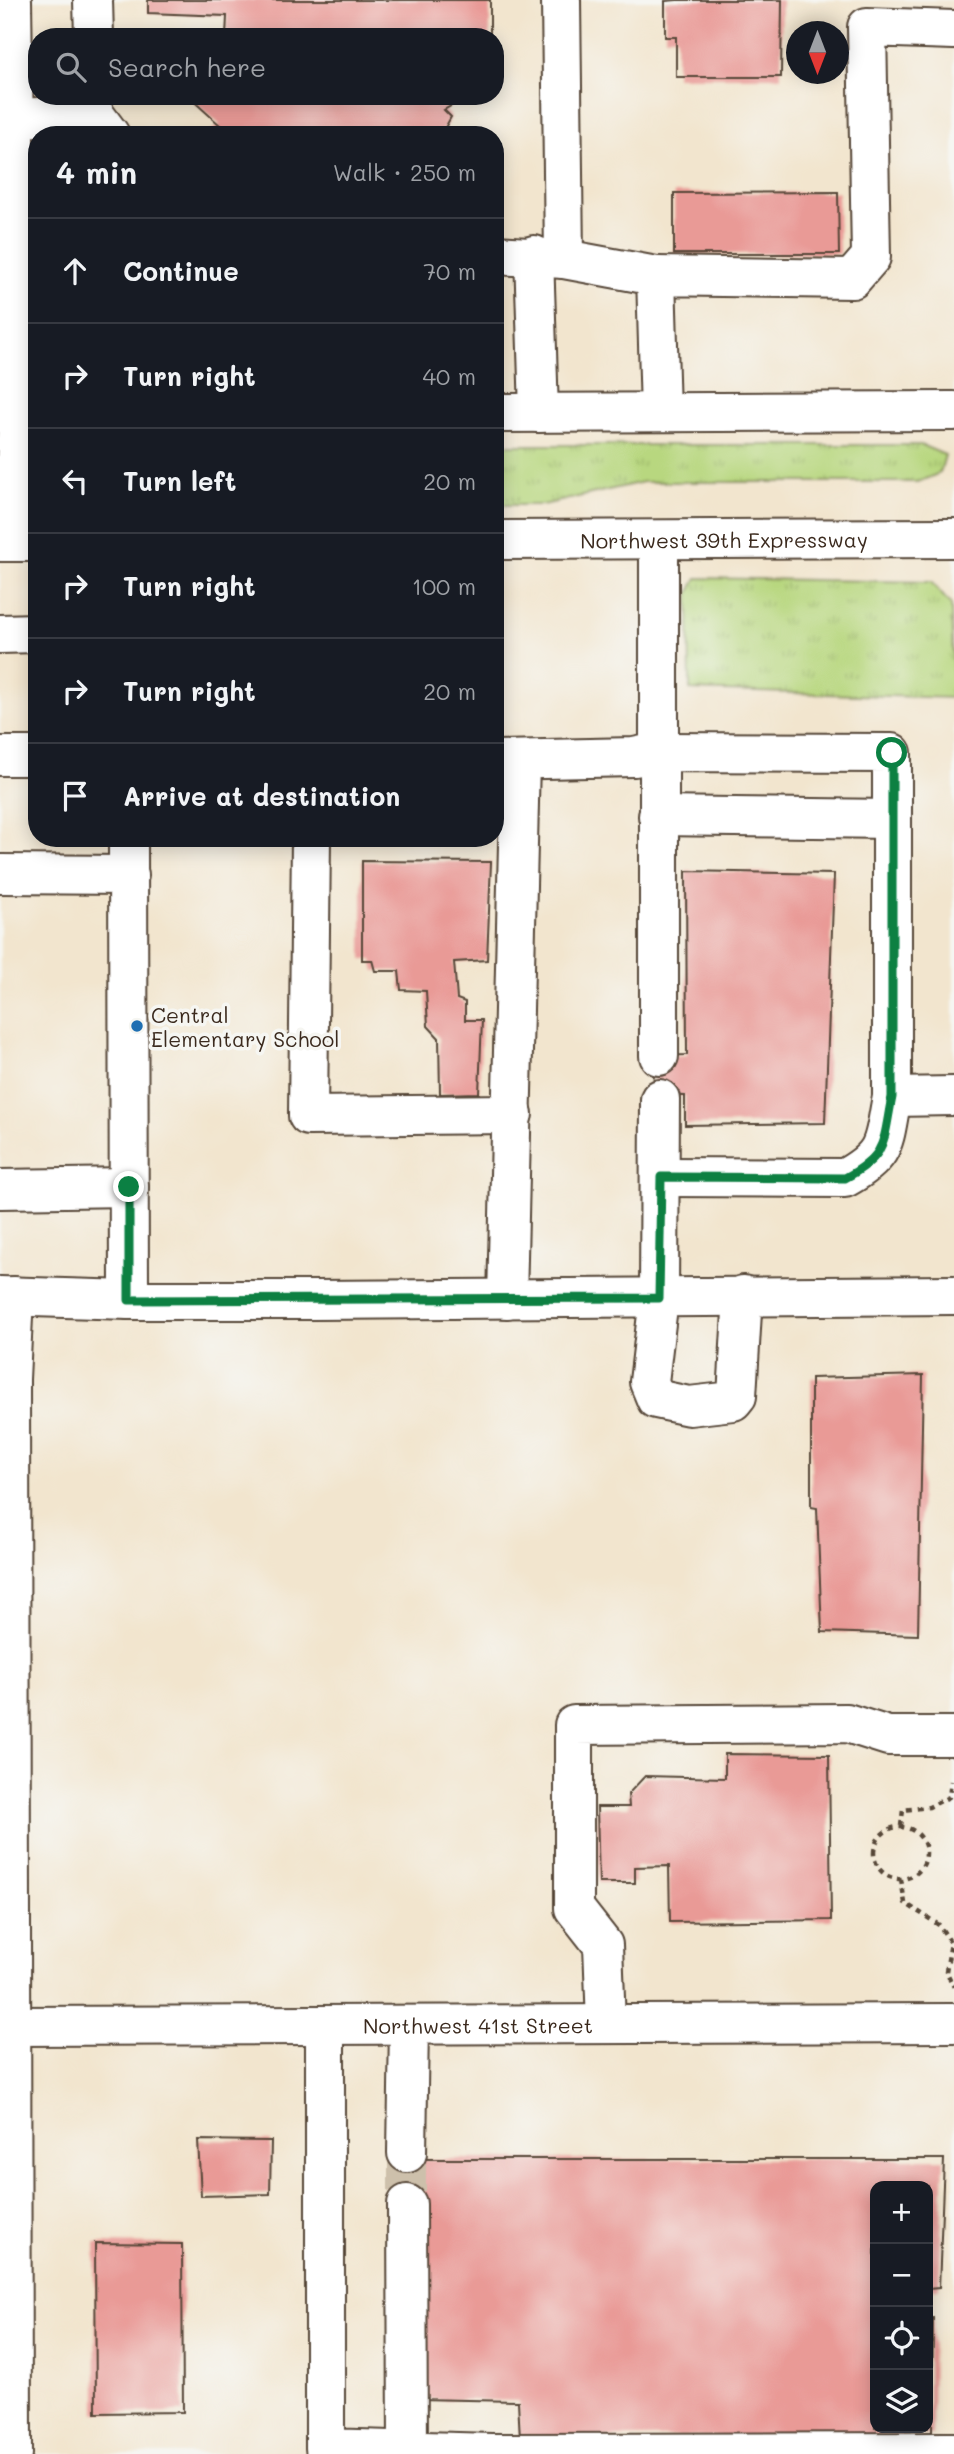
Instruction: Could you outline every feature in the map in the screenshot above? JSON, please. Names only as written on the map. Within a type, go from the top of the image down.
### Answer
[{"type":"main road","points":[[12,0],[18,412],[17,542]]},
{"type":"main road","points":[[93,0],[94,28]]},
{"type":"main road","points":[[539,412],[561,0]]},
{"type":"main road","points":[[504,255],[549,257],[656,276],[852,279],[871,257],[867,13],[954,30]]},
{"type":"main road","points":[[13,118],[100,115]]},
{"type":"main road","points":[[656,276],[660,412]]},
{"type":"main road","points":[[504,412],[954,411]]},
{"type":"main road","name":"Northwest 39th Expressway","points":[[504,540],[954,538]]},
{"type":"main road","points":[[659,540],[659,1056]]},
{"type":"main road","points":[[0,634],[28,633]]},
{"type":"main road","points":[[507,1298],[513,1114],[508,760],[634,757],[659,752],[892,753],[892,1097],[882,1145],[871,1164],[845,1178],[661,1177]]},
{"type":"main road","points":[[0,756],[28,756]]},
{"type":"main road","points":[[658,816],[892,819]]},
{"type":"main road","points":[[311,847],[308,1116],[513,1114]]},
{"type":"main road","points":[[0,874],[129,857],[129,1300]]},
{"type":"main road","points":[[892,1097],[954,1096]]},
{"type":"main road","points":[[660,1099],[659,1298],[650,1356],[652,1393],[668,1404],[690,1406],[733,1401],[737,1396],[743,1295]]},
{"type":"main road","points":[[0,1189],[129,1187]]},
{"type":"main road","points":[[12,2454],[6,2026],[9,1379],[7,1296],[129,1300],[954,1295]]},
{"type":"main road","points":[[606,2024],[603,1945],[574,1908],[574,1725],[847,1723],[888,1736],[954,1736]]},
{"type":"main road","name":"Northwest 41st Street","points":[[6,2026],[954,2024]]},
{"type":"main road","points":[[325,2025],[326,2448],[491,2454],[954,2452]]},
{"type":"main road","points":[[407,2153],[409,2025]]},
{"type":"main road","points":[[407,2204],[408,2451]]},
{"type":"path","points":[[901,1826],[903,1810],[929,1807],[949,1797],[951,1781]]},
{"type":"path","points":[[901,1826],[910,1828],[923,1839],[926,1857],[917,1873],[901,1879],[878,1869],[873,1853],[874,1844],[885,1831],[901,1826]]},
{"type":"path","points":[[901,1879],[905,1903],[939,1925],[951,1943],[946,1970],[954,1987]]},
{"type":"green space","points":[[504,445],[921,445],[945,455],[940,473],[918,482],[643,482],[543,505],[504,505]]},
{"type":"green space","points":[[697,578],[931,582],[951,605],[954,698],[690,690],[689,594]]},
{"type":"building","points":[[148,0],[490,0],[490,28],[226,28],[227,16],[148,13]]},
{"type":"building","points":[[782,0],[781,77],[676,77],[676,37],[665,37],[665,1]]},
{"type":"building","points":[[198,105],[453,105],[444,110],[451,117],[446,126],[220,125]]},
{"type":"building","points":[[838,192],[839,254],[674,254],[674,193]]},
{"type":"building","points":[[362,861],[491,862],[487,960],[454,962],[457,999],[465,1002],[465,1020],[482,1020],[479,1093],[440,1094],[439,1038],[428,1026],[426,991],[401,990],[399,971],[375,971],[372,960],[362,960]]},
{"type":"building","points":[[686,871],[834,874],[825,1123],[685,1125],[685,1096],[654,1095],[653,1056],[687,1055]]},
{"type":"building","points":[[923,1375],[918,1635],[822,1632],[817,1508],[811,1507],[811,1378]]},
{"type":"building","points":[[725,1754],[829,1755],[831,1920],[670,1922],[669,1866],[635,1867],[635,1883],[599,1883],[597,1807],[629,1807],[628,1794],[645,1776],[725,1778]]},
{"type":"building","points":[[198,2140],[271,2141],[270,2194],[201,2196]]},
{"type":"building","points":[[394,2159],[944,2159],[939,2288],[933,2289],[933,2181],[870,2181],[870,2433],[932,2435],[520,2438],[518,2401],[418,2399],[394,2197]]},
{"type":"building","points":[[95,2243],[182,2244],[183,2412],[96,2413]]},
{"type":"tunnel","points":[[407,2153],[407,2204]]},
{"type":"place","name":"Central Elementary School","points":[[137,1026]]},
{"type":"route","points":[[129,1187],[129,1300],[659,1298],[661,1177],[845,1178],[871,1164],[882,1145],[892,1097],[892,753]]}]
